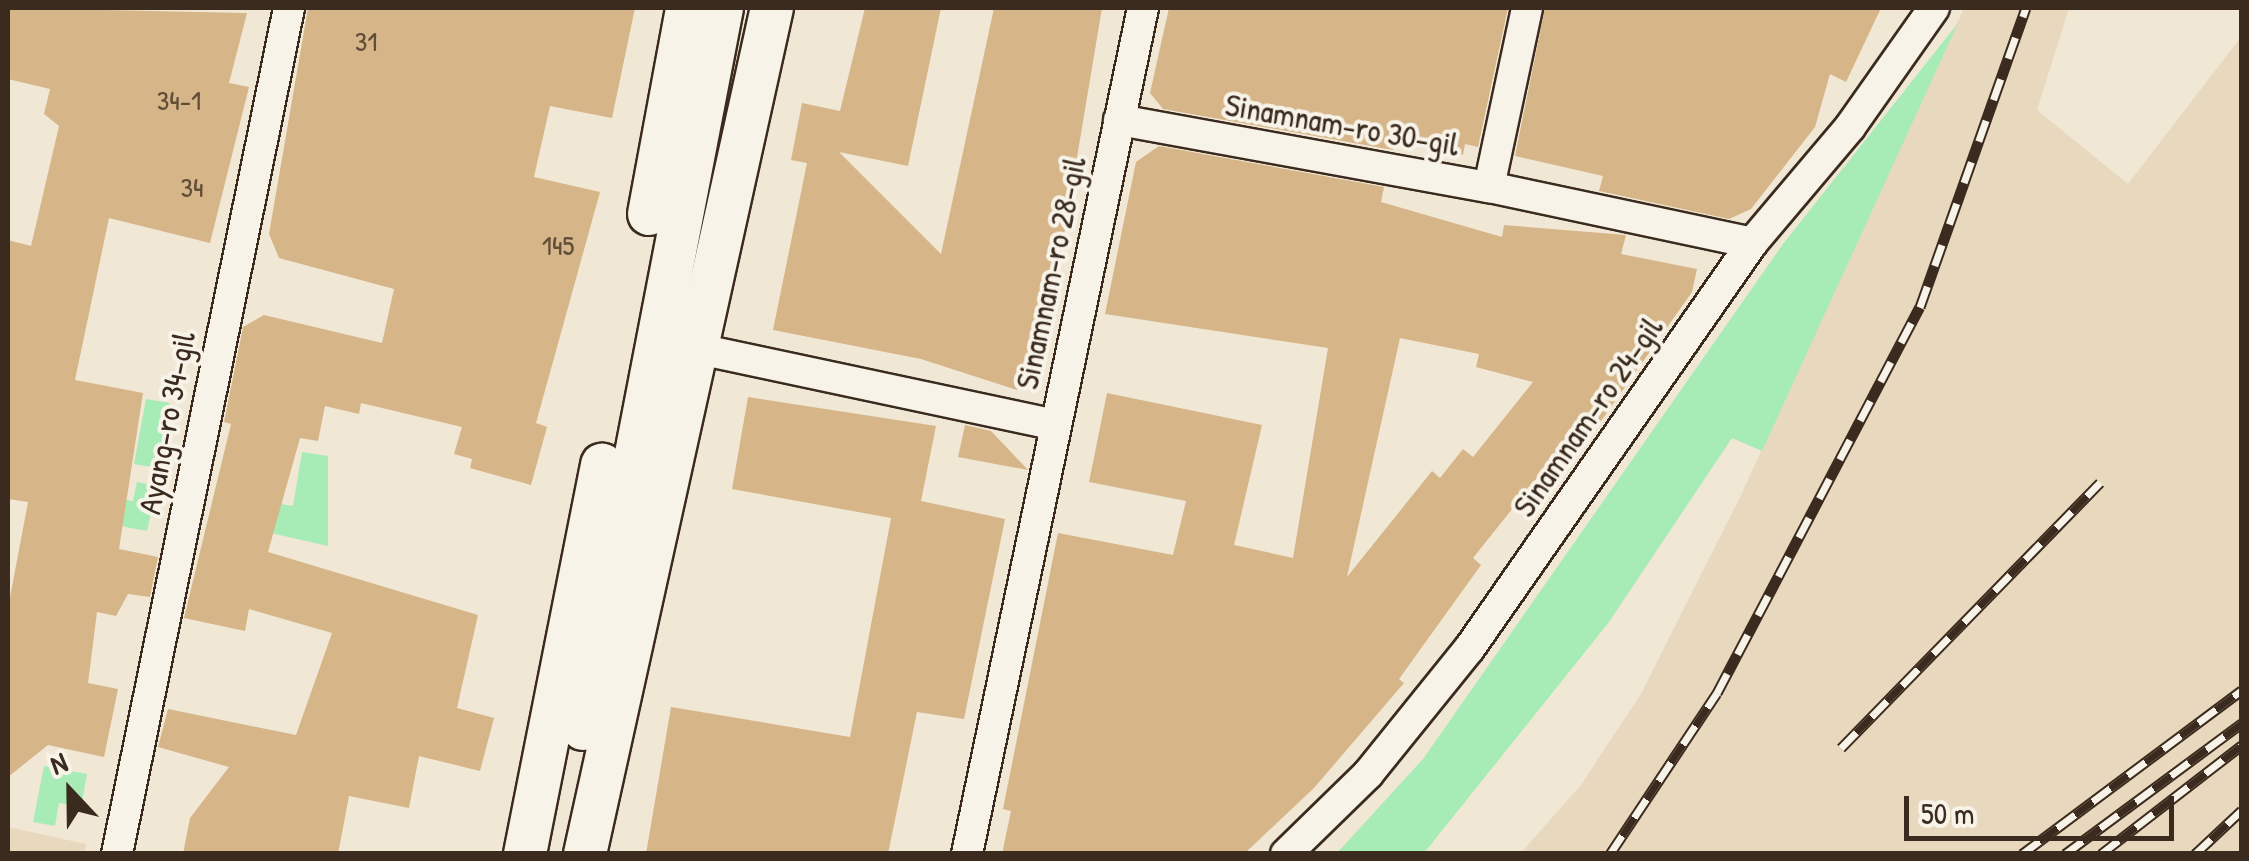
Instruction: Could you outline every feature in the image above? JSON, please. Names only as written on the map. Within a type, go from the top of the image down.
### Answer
[{"type":"main road","points":[[525,854],[687,8]]},
{"type":"main road","points":[[558,854],[722,8]]},
{"type":"main road","points":[[586,854],[694,348],[772,8]]},
{"type":"street","name":"Ayang-ro 34-gil","points":[[117,854],[289,8]]},
{"type":"street","name":"Sinamnam-ro 28-gil","points":[[694,348],[1056,426],[1143,8]]},
{"type":"street","name":"Sinamnam-ro 30-gil","points":[[1119,120],[1490,187],[1527,8]]},
{"type":"street","name":"Sinamnam-ro 24-gil","points":[[1286,854],[1368,774],[1469,649],[1752,243],[1850,127],[1934,8]]},
{"type":"street","points":[[1490,187],[1752,243]]},
{"type":"street","points":[[968,854],[1056,426]]},
{"type":"shaded area","points":[[1964,8],[2069,8],[2037,110],[2128,184],[2241,37],[2241,853],[1520,854],[1580,786],[1640,696],[1741,495]]},
{"type":"shaded area","points":[[8,827],[86,844],[84,853],[8,853]]},
{"type":"green space","points":[[1958,23],[1762,451],[1732,438],[1609,622],[1424,853],[1337,853],[1423,759],[1783,244]]},
{"type":"green space","points":[[146,399],[170,403],[158,468],[134,464]]},
{"type":"green space","points":[[302,452],[328,456],[328,546],[218,521],[224,495],[293,506]]},
{"type":"green space","points":[[137,482],[157,486],[147,531],[110,524],[115,498],[133,501]]},
{"type":"green space","points":[[44,766],[87,774],[81,807],[59,803],[55,826],[33,822]]},
{"type":"building","points":[[8,8],[247,13],[229,83],[249,87],[210,243],[109,218],[75,380],[143,393],[119,549],[158,557],[150,597],[128,594],[116,616],[97,612],[88,683],[118,689],[104,757],[48,745],[8,777],[8,608],[28,502],[8,499],[8,240],[31,246],[59,126],[44,114],[50,89],[8,79]]},
{"type":"building","points":[[308,8],[635,8],[612,118],[550,106],[534,177],[600,192],[536,423],[547,427],[531,485],[470,468],[472,459],[454,454],[462,427],[361,403],[359,414],[325,406],[318,441],[300,438],[268,552],[478,615],[457,708],[494,718],[480,771],[419,756],[409,808],[349,796],[338,854],[183,854],[190,818],[229,767],[158,747],[168,709],[296,735],[332,633],[249,609],[245,631],[184,618],[231,424],[224,422],[243,327],[264,315],[382,343],[394,289],[279,258],[269,234]]},
{"type":"building","points":[[865,8],[941,8],[908,166],[839,152],[941,254],[994,8],[1102,8],[1054,295],[1036,374],[1017,390],[921,359],[773,330],[807,163],[791,160],[802,103],[840,111]]},
{"type":"building","points":[[1169,8],[1508,8],[1478,147],[1465,144],[1463,155],[1395,139],[1393,150],[1163,109],[1150,93]]},
{"type":"building","points":[[1545,8],[1881,8],[1846,82],[1830,74],[1815,127],[1751,209],[1729,219],[1599,191],[1603,176],[1515,156]]},
{"type":"building","points":[[1159,146],[1384,187],[1381,202],[1502,237],[1504,225],[1626,235],[1621,254],[1697,269],[1692,292],[1601,421],[1588,414],[1473,558],[1481,565],[1399,679],[1404,683],[1314,788],[1244,854],[1002,854],[1011,811],[1003,809],[1058,533],[1173,555],[1186,501],[1089,482],[1107,393],[1262,425],[1234,545],[1293,558],[1328,348],[1105,314],[1136,162]],"holes":[[[1400,338],[1479,354],[1476,367],[1533,382],[1473,457],[1463,449],[1440,478],[1432,471],[1347,577]]]},
{"type":"building","points":[[748,397],[936,426],[921,501],[1005,519],[964,719],[917,712],[888,854],[646,854],[671,707],[850,737],[891,518],[732,489]]},
{"type":"building","points":[[965,425],[991,431],[1028,470],[958,457]]},
{"type":"railway","points":[[1610,854],[1717,693],[1920,307],[2026,8]]},
{"type":"railway","points":[[1841,748],[2100,483]]},
{"type":"railway","points":[[2022,854],[2242,690]]},
{"type":"railway","points":[[2065,854],[2242,723]]},
{"type":"railway","points":[[2101,854],[2242,745]]},
{"type":"railway","points":[[2195,854],[2242,810]]}]
